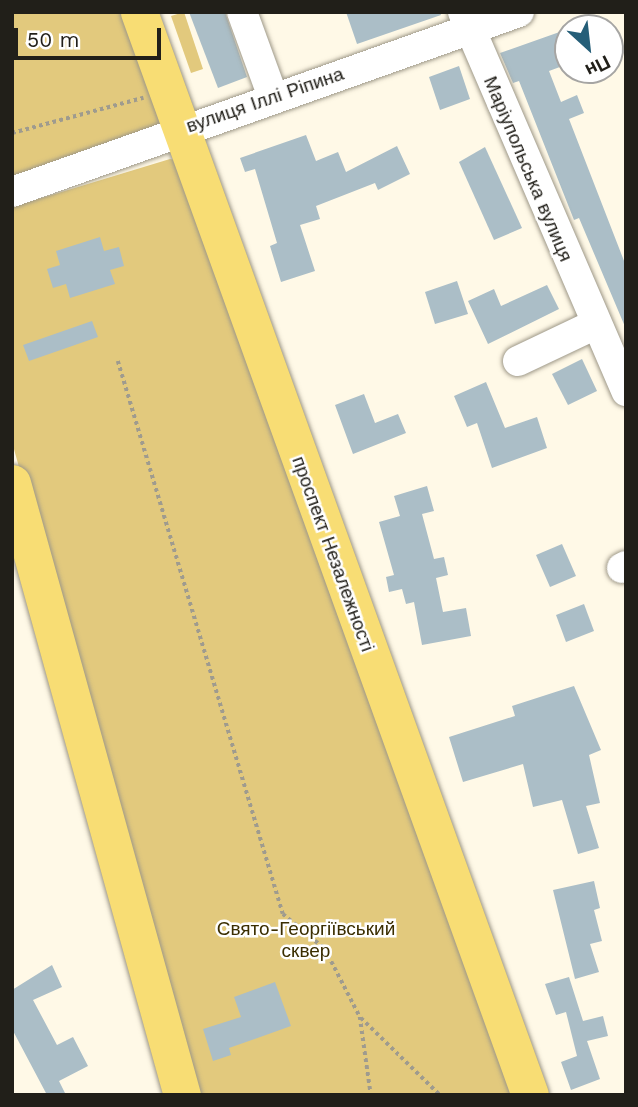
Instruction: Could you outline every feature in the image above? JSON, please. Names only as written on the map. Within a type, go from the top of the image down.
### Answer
[{"type":"main road","name":"проспект Незалежності","points":[[139,12],[530,1095]]},
{"type":"main road","points":[[12,483],[182,1095]]},
{"type":"street","points":[[242,12],[273,97]]},
{"type":"street","name":"вулиця Іллі Ріпина","points":[[12,192],[273,97],[466,21],[519,12]]},
{"type":"street","name":"Маріупольська вулиця","points":[[466,21],[626,391]]},
{"type":"street","points":[[518,361],[596,324]]},
{"type":"path","points":[[12,133],[152,96]]},
{"type":"path","points":[[118,361],[284,914],[325,949],[360,1017],[440,1095]]},
{"type":"path","points":[[360,1017],[371,1095]]},
{"type":"green space","points":[[12,12],[122,12],[161,125],[12,181]]},
{"type":"green space","points":[[184,12],[203,69],[191,73],[171,16]]},
{"type":"green space","name":"Свято-Георгіївський сквер","points":[[170,159],[176,160],[521,1095],[194,1095],[12,442],[12,207]]},
{"type":"building","points":[[189,12],[225,12],[247,77],[218,88]]},
{"type":"building","points":[[346,12],[440,12],[441,15],[357,44]]},
{"type":"building","points":[[554,34],[554,69],[549,71],[561,102],[577,95],[584,113],[569,119],[626,266],[626,329],[579,218],[574,220],[519,81],[513,83],[500,53]]},
{"type":"building","points":[[459,66],[470,99],[440,110],[429,77]]},
{"type":"building","points":[[306,135],[316,161],[338,152],[346,172],[397,146],[410,174],[378,190],[375,183],[316,206],[320,219],[300,225],[315,271],[281,282],[270,246],[277,243],[255,169],[245,172],[240,158]]},
{"type":"building","points":[[485,147],[522,228],[494,240],[459,162]]},
{"type":"building","points":[[100,237],[104,251],[119,247],[124,266],[110,270],[115,284],[70,298],[66,284],[53,288],[47,269],[60,265],[56,251]]},
{"type":"building","points":[[457,281],[468,314],[435,324],[425,292]]},
{"type":"building","points":[[547,285],[559,309],[488,344],[468,301],[494,289],[501,306]]},
{"type":"building","points":[[92,321],[98,337],[29,361],[23,345]]},
{"type":"building","points":[[582,359],[597,391],[568,405],[552,374]]},
{"type":"building","points":[[486,382],[505,428],[537,417],[547,448],[492,468],[477,423],[467,427],[454,396]]},
{"type":"building","points":[[364,394],[375,423],[398,414],[406,433],[353,454],[335,405]]},
{"type":"building","points":[[427,486],[434,511],[422,514],[434,559],[444,557],[448,575],[436,578],[443,612],[466,608],[471,636],[422,645],[414,602],[406,604],[402,589],[389,592],[386,577],[394,575],[379,522],[400,516],[394,496]]},
{"type":"building","points":[[562,544],[576,576],[550,587],[536,555]]},
{"type":"building","points":[[584,604],[594,631],[566,642],[556,615]]},
{"type":"building","points":[[574,686],[601,750],[589,755],[600,803],[586,806],[599,848],[578,854],[562,800],[533,807],[523,764],[463,782],[449,737],[515,716],[512,706]]},
{"type":"building","points":[[594,881],[600,908],[594,910],[602,941],[590,944],[599,972],[575,979],[553,890]]},
{"type":"building","points":[[52,965],[62,987],[33,1000],[57,1045],[73,1037],[88,1066],[59,1081],[66,1095],[47,1095],[12,1029],[12,990]]},
{"type":"building","points":[[569,977],[583,1021],[603,1016],[608,1036],[587,1041],[600,1079],[571,1090],[561,1062],[577,1056],[566,1012],[556,1015],[545,984]]},
{"type":"building","points":[[275,982],[291,1026],[229,1048],[231,1055],[213,1061],[203,1029],[241,1017],[234,997]]}]
